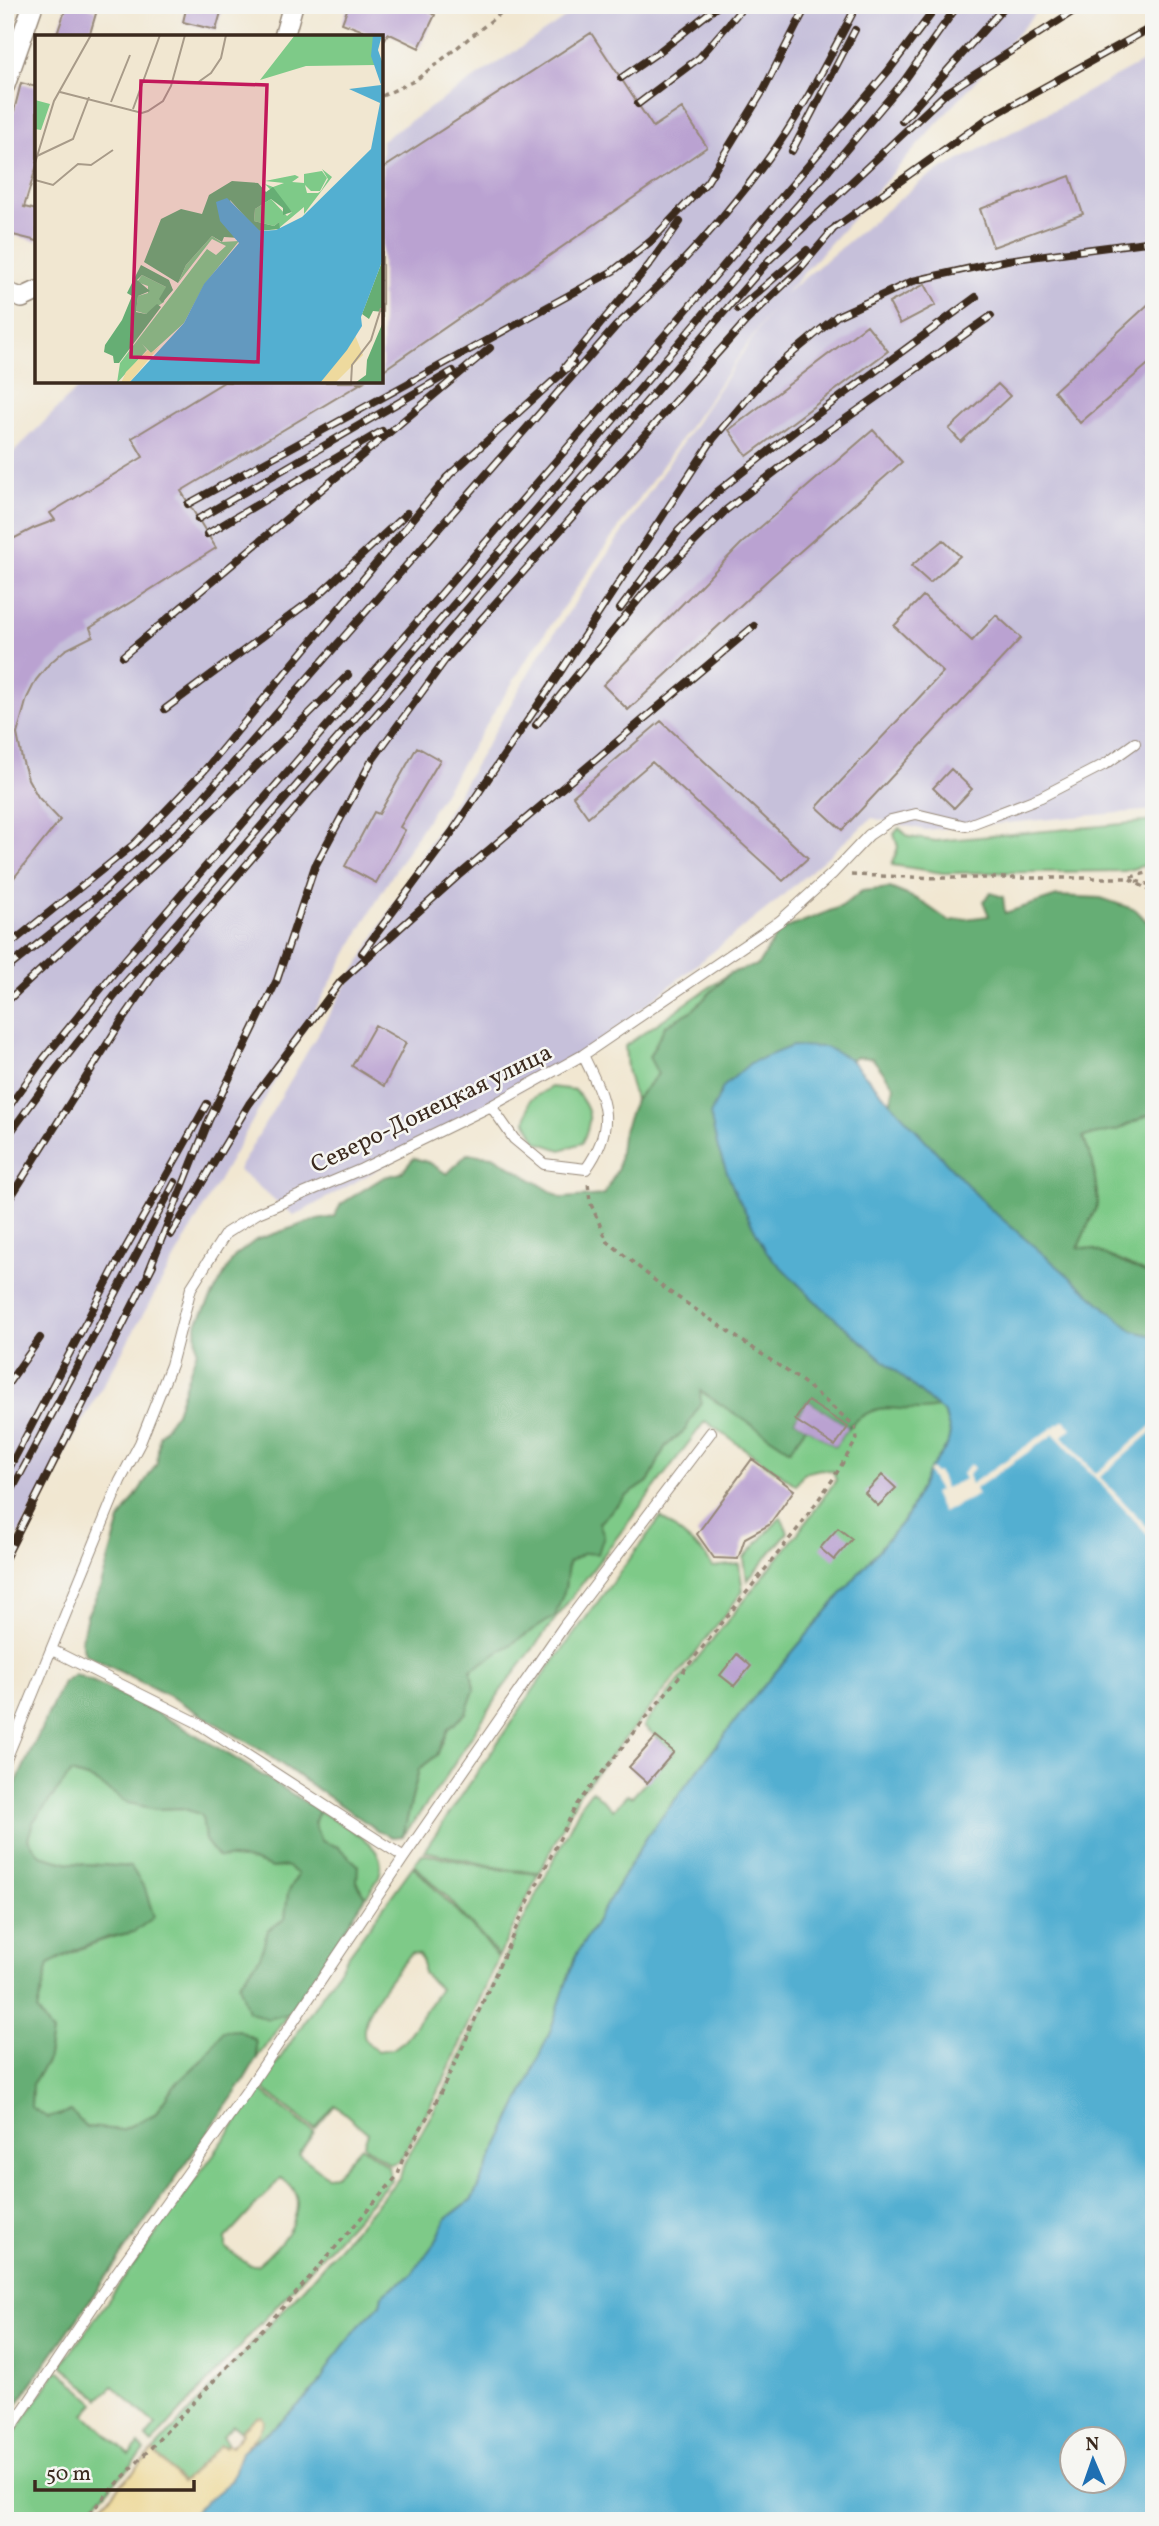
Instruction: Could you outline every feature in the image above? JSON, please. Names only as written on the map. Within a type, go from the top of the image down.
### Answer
[{"type":"street","points":[[5,85],[33,5]]},
{"type":"street","points":[[285,35],[293,5]]},
{"type":"street","points":[[5,292],[22,298],[35,293]]},
{"type":"lane","name":"Северо-Донецкая улица","points":[[5,1762],[171,1365],[191,1288],[226,1233],[258,1213],[362,1169],[491,1106],[583,1055],[780,921],[832,874],[869,835],[891,820],[916,814],[966,825],[1041,797],[1107,763],[1135,743]]},
{"type":"lane","points":[[491,1106],[514,1139],[544,1164],[586,1169],[599,1151],[606,1123],[602,1092],[583,1055]]},
{"type":"lane","points":[[5,2437],[105,2289],[246,2092],[564,1626],[711,1432]]},
{"type":"lane","points":[[52,1650],[196,1722],[404,1857]]},
{"type":"path","points":[[383,96],[416,80],[511,5]]},
{"type":"path","points":[[832,874],[940,878],[1128,878],[1154,871]]},
{"type":"path","points":[[1128,878],[1154,886]]},
{"type":"path","points":[[1128,878],[1154,893]]},
{"type":"path","points":[[82,2521],[290,2300],[398,2175],[402,2161],[438,2098],[525,1908],[577,1804],[799,1527],[857,1439],[855,1426],[803,1382],[664,1288],[607,1241],[590,1202],[586,1169]]},
{"type":"shaded area","points":[[584,5],[1043,5],[785,294],[924,179],[1154,56],[1154,810],[925,830],[872,818],[774,903],[583,1055],[294,1216],[238,1170],[537,659],[779,299],[529,656],[380,895],[5,1559],[5,461],[83,383],[383,383],[383,139]]},
{"type":"green space","points":[[1154,821],[1154,863],[1124,871],[943,873],[892,865],[898,847],[894,834],[899,828],[909,837],[936,841]]},
{"type":"green space","points":[[890,888],[919,900],[949,921],[989,916],[983,901],[991,893],[1003,897],[1005,913],[1057,896],[1101,898],[1136,910],[1154,929],[1154,1112],[1117,1130],[1083,1137],[1093,1163],[1098,1203],[1078,1247],[1095,1250],[1145,1273],[1154,1274],[1154,1342],[1117,1331],[1044,1267],[890,1106],[894,1086],[872,1058],[857,1057],[839,1065],[945,1407],[925,1410],[883,1408],[868,1413],[848,1427],[808,1401],[795,1420],[806,1427],[790,1450],[700,1391],[701,1402],[685,1430],[665,1447],[649,1481],[625,1497],[599,1523],[604,1535],[598,1554],[584,1553],[568,1563],[565,1589],[555,1616],[471,1670],[474,1690],[466,1713],[448,1729],[437,1755],[419,1769],[403,1836],[392,1837],[377,1830],[259,1749],[171,1697],[85,1654],[81,1641],[87,1615],[100,1589],[120,1520],[157,1463],[159,1436],[176,1412],[197,1350],[196,1325],[234,1257],[256,1240],[312,1221],[334,1217],[341,1204],[384,1177],[401,1173],[414,1158],[430,1163],[447,1174],[467,1154],[493,1156],[562,1198],[604,1195],[618,1168],[622,1136],[635,1100],[658,1074],[649,1057],[665,1026],[693,1010],[730,973],[758,965],[779,931],[842,906],[862,891]]},
{"type":"green space","points":[[730,973],[693,1010],[665,1026],[658,1074],[635,1100],[627,1069],[625,1046]]},
{"type":"green space","points":[[551,1087],[575,1090],[585,1104],[589,1121],[582,1143],[561,1150],[537,1142],[526,1121],[530,1100]]},
{"type":"green space","points":[[1154,1112],[1154,1274],[1078,1247],[1098,1203],[1093,1163],[1083,1137],[1117,1130]]},
{"type":"green space","points":[[700,1390],[790,1450],[806,1427],[835,1446],[860,1417],[883,1408],[945,1407],[950,1433],[947,1446],[928,1472],[908,1515],[747,1706],[648,1835],[575,1957],[551,2029],[472,2199],[446,2219],[436,2241],[411,2275],[382,2295],[380,2305],[334,2358],[318,2386],[283,2420],[252,2443],[264,2421],[256,2417],[240,2431],[233,2425],[222,2437],[228,2444],[226,2447],[220,2445],[182,2482],[153,2451],[305,2286],[400,2177],[404,2164],[445,2090],[511,1945],[582,1803],[592,1790],[613,1810],[627,1795],[632,1797],[674,1752],[644,1726],[646,1722],[798,1533],[836,1480],[833,1471],[821,1469],[804,1473],[796,1485],[705,1421],[500,1692],[442,1783],[403,1836],[419,1769],[437,1755],[448,1729],[466,1713],[474,1690],[471,1670],[536,1628],[565,1589],[568,1563],[584,1553],[599,1523],[625,1497],[649,1481],[665,1447],[685,1430]]},
{"type":"green space","points":[[661,1517],[705,1554],[712,1567],[739,1564],[743,1591],[579,1794],[540,1872],[511,1870],[424,1851],[542,1677]]},
{"type":"green space","points":[[781,1517],[788,1532],[747,1581],[744,1558]]},
{"type":"green space","points":[[75,1674],[170,1720],[319,1811],[314,1823],[321,1841],[338,1847],[358,1865],[357,1882],[366,1897],[288,2014],[267,2019],[248,2011],[239,1984],[260,1957],[268,1930],[285,1919],[288,1893],[298,1874],[286,1866],[273,1868],[246,1859],[218,1857],[205,1840],[202,1815],[182,1808],[156,1809],[128,1803],[93,1780],[71,1773],[33,1822],[28,1839],[40,1855],[70,1863],[131,1867],[145,1889],[154,1917],[134,1932],[109,1937],[49,1964],[37,2010],[52,2033],[47,2062],[32,2084],[31,2107],[48,2118],[71,2111],[86,2127],[122,2130],[155,2114],[172,2088],[203,2059],[223,2031],[238,2030],[255,2039],[257,2058],[241,2085],[5,2421],[5,1807],[63,1682]]},
{"type":"green space","points":[[71,1773],[93,1780],[156,1809],[182,1808],[202,1815],[205,1840],[218,1857],[246,1859],[273,1868],[286,1866],[299,1874],[288,1893],[285,1919],[268,1931],[260,1957],[239,1984],[267,2019],[288,2014],[257,2058],[255,2039],[223,2031],[203,2059],[172,2088],[155,2114],[122,2130],[86,2127],[48,2118],[31,2107],[32,2084],[47,2062],[52,2033],[37,2010],[49,1964],[90,1945],[134,1932],[131,1867],[70,1863],[40,1855],[28,1839],[33,1822]]},
{"type":"green space","points":[[319,1811],[358,1834],[375,1850],[380,1859],[379,1876],[366,1897],[338,1847],[321,1841],[314,1823]]},
{"type":"green space","points":[[422,1854],[539,1874],[499,1956],[448,1898],[414,1865]]},
{"type":"green space","points":[[413,1866],[481,1936],[498,1958],[444,2080],[400,2161],[390,2164],[366,2147],[364,2144],[368,2133],[335,2105],[315,2129],[261,2087],[348,1956]],"holes":[[[412,1953],[419,1954],[423,1962],[423,1973],[440,1989],[405,2040],[393,2049],[377,2051],[369,2044],[364,2034],[368,2013],[397,1969]]]},
{"type":"green space","points":[[260,2090],[314,2132],[299,2154],[327,2176],[335,2175],[361,2146],[388,2166],[391,2180],[152,2443],[146,2437],[156,2425],[113,2386],[99,2399],[63,2366]],"holes":[[[281,2178],[292,2188],[296,2199],[292,2223],[267,2257],[257,2265],[249,2265],[226,2248],[226,2238]]]},
{"type":"green space","points":[[60,2371],[95,2403],[85,2414],[129,2455],[139,2444],[145,2451],[78,2521],[5,2521],[5,2448],[56,2372]]},
{"type":"sand","points":[[262,2416],[262,2427],[240,2455],[232,2479],[187,2521],[87,2521],[153,2451],[182,2482],[220,2445],[231,2446],[242,2433],[240,2431],[256,2417]]},
{"type":"water","points":[[792,1046],[825,1047],[849,1058],[987,1206],[1133,1331],[1154,1336],[1154,2521],[187,2521],[198,2508],[232,2480],[241,2452],[283,2420],[318,2386],[334,2358],[380,2305],[382,2295],[411,2275],[436,2241],[446,2219],[472,2199],[551,2029],[575,1957],[648,1835],[747,1706],[908,1515],[928,1472],[947,1446],[950,1433],[945,1414],[813,1299],[767,1253],[734,1190],[718,1149],[710,1115],[723,1087],[750,1063]]},
{"type":"pier","points":[[1064,1420],[1072,1428],[1063,1436],[1096,1474],[1154,1424],[1154,1430],[1100,1477],[1154,1534],[1154,1541],[1054,1434],[975,1489],[978,1495],[942,1513],[933,1493],[939,1491],[928,1472],[931,1469],[935,1473],[938,1472],[945,1488],[965,1479],[962,1474],[970,1464],[974,1468],[968,1475],[971,1484]]},
{"type":"building","points":[[67,5],[83,5],[97,10],[90,35],[57,35]]},
{"type":"building","points":[[187,5],[223,5],[216,30],[183,22]]},
{"type":"building","points":[[349,5],[416,5],[435,15],[419,48],[388,33],[385,39],[383,35],[374,35],[342,23]]},
{"type":"building","points":[[591,33],[653,127],[682,108],[707,147],[383,370],[383,168]]},
{"type":"building","points":[[21,83],[35,86],[35,171],[24,207],[35,210],[35,240],[5,233],[5,130],[11,110],[14,111]]},
{"type":"building","points":[[1070,176],[1083,214],[993,247],[980,209]]},
{"type":"building","points":[[925,284],[936,305],[900,324],[889,303]]},
{"type":"building","points":[[1154,299],[1154,359],[1080,423],[1054,391]]},
{"type":"building","points":[[867,325],[888,351],[747,456],[729,430]]},
{"type":"building","points":[[222,383],[361,383],[181,491],[216,548],[90,628],[93,636],[65,650],[36,680],[27,698],[17,734],[28,779],[38,797],[60,820],[5,889],[5,543],[55,520],[50,513],[143,457],[132,438]]},
{"type":"building","points":[[998,384],[1010,396],[961,442],[949,429]]},
{"type":"building","points":[[873,430],[902,462],[771,577],[628,710],[603,685],[741,544]]},
{"type":"building","points":[[943,540],[960,556],[930,583],[911,566]]},
{"type":"building","points":[[923,596],[972,641],[996,615],[1021,638],[842,830],[817,807],[943,672],[894,626]]},
{"type":"building","points":[[661,721],[808,858],[783,881],[652,762],[588,817],[573,796]]},
{"type":"building","points":[[417,747],[440,760],[400,827],[405,830],[376,883],[345,866],[374,812],[379,814]]},
{"type":"building","points":[[951,769],[972,789],[954,808],[933,788]]},
{"type":"building","points":[[375,1025],[406,1043],[384,1086],[352,1066]]},
{"type":"building","points":[[808,1401],[848,1427],[835,1446],[795,1420]]},
{"type":"building","points":[[752,1459],[794,1490],[769,1525],[745,1538],[738,1559],[714,1558],[697,1534]]},
{"type":"building","points":[[882,1475],[896,1488],[878,1506],[865,1493]]},
{"type":"building","points":[[838,1528],[852,1539],[834,1560],[820,1548]]},
{"type":"building","points":[[737,1654],[751,1666],[734,1686],[720,1675]]},
{"type":"building","points":[[656,1737],[674,1752],[647,1783],[629,1767]]},
{"type":"railway","points":[[621,78],[719,5]]},
{"type":"railway","points":[[638,104],[699,58],[745,5]]},
{"type":"railway","points":[[188,504],[613,271],[651,241],[707,182],[763,91],[807,5]]},
{"type":"railway","points":[[100,894],[194,808],[616,326],[713,228],[791,126],[857,5]]},
{"type":"railway","points":[[5,1112],[44,1058],[117,969],[682,315],[889,70],[938,5]]},
{"type":"railway","points":[[5,1140],[124,984],[829,170],[904,81],[958,5]]},
{"type":"railway","points":[[902,121],[1006,5]]},
{"type":"railway","points":[[5,1206],[123,1019],[164,960],[769,260],[946,93],[1083,5]]},
{"type":"railway","points":[[829,232],[987,119],[1154,26]]},
{"type":"railway","points":[[792,151],[855,30]]},
{"type":"railway","points":[[564,368],[649,265],[680,222]]},
{"type":"railway","points":[[148,1273],[209,1120],[277,980],[315,866],[371,762],[446,659],[746,321],[799,270],[836,226]]},
{"type":"railway","points":[[454,829],[713,439],[770,372],[837,316],[913,281],[1007,260],[1154,241]]},
{"type":"railway","points":[[738,309],[807,250]]},
{"type":"railway","points":[[620,609],[679,530],[717,492],[801,426],[976,297]]},
{"type":"railway","points":[[536,725],[644,593],[726,510],[813,442],[991,316]]},
{"type":"railway","points":[[123,656],[490,348]]},
{"type":"railway","points":[[446,478],[573,363]]},
{"type":"railway","points":[[198,519],[453,371]]},
{"type":"railway","points":[[207,534],[382,431]]},
{"type":"railway","points":[[5,948],[134,844],[204,771],[452,472]]},
{"type":"railway","points":[[165,709],[321,593],[407,513]]},
{"type":"railway","points":[[171,1235],[249,1104],[341,981],[458,876],[754,626]]},
{"type":"railway","points":[[5,1003],[197,825],[348,675]]},
{"type":"railway","points":[[362,953],[458,824]]},
{"type":"railway","points":[[5,970],[107,889]]},
{"type":"railway","points":[[5,1476],[116,1265],[207,1104]]},
{"type":"railway","points":[[5,1503],[175,1182]]},
{"type":"railway","points":[[5,1559],[153,1265]]},
{"type":"railway","points":[[5,1388],[40,1338]]}]
